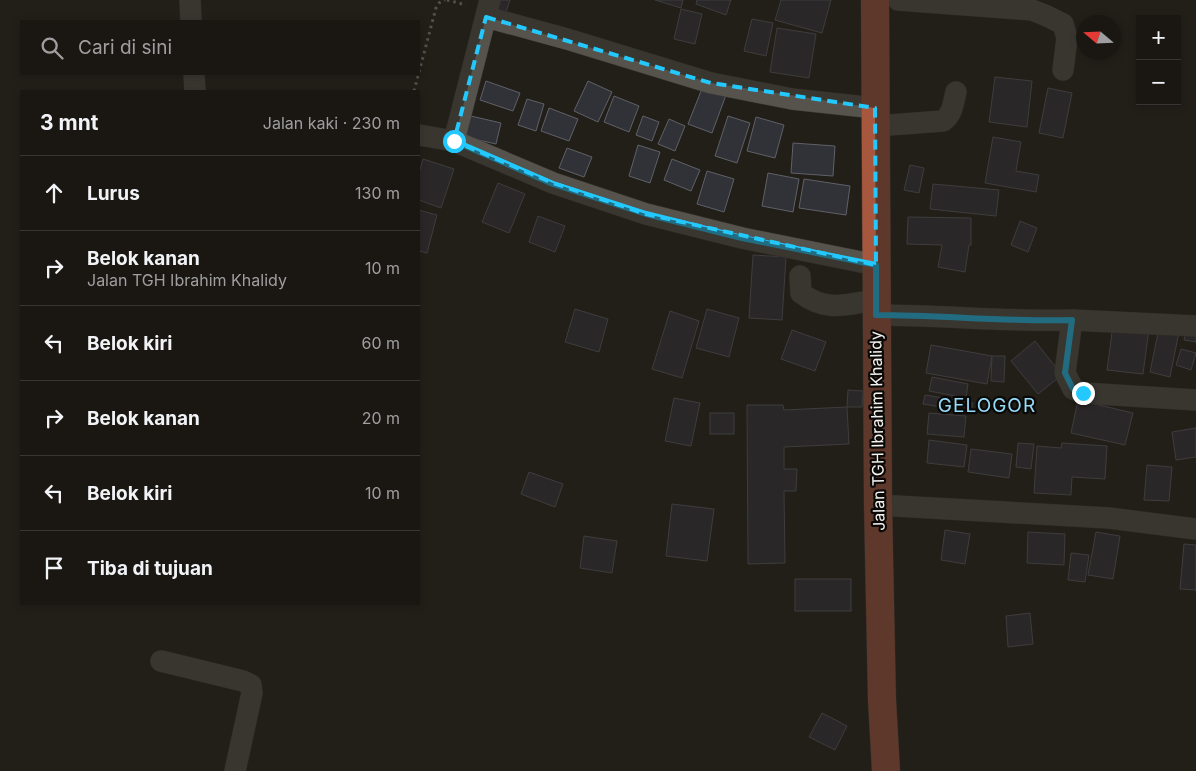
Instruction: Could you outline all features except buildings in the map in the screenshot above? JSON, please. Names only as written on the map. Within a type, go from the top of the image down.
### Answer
[{"type":"main road","name":"Jalan TGH Ibrahim Khalidy","points":[[875,0],[878,505],[882,700],[886,771]]},
{"type":"street","points":[[190,0],[191,20]]},
{"type":"street","points":[[898,0],[1032,10],[1047,16],[1063,24],[1067,38],[1064,70]]},
{"type":"street","points":[[454,141],[488,9],[567,39],[711,83],[792,98],[876,117],[943,120],[948,117],[951,111],[956,92]]},
{"type":"street","points":[[194,75],[195,90]]},
{"type":"street","points":[[420,135],[454,141],[553,184],[646,214],[742,238],[876,265]]},
{"type":"street","points":[[800,276],[801,293],[827,306],[876,308],[921,315],[1033,321],[1072,320],[1196,326]]},
{"type":"street","points":[[1072,320],[1065,373],[1073,389],[1083,393],[1196,400]]},
{"type":"street","points":[[878,505],[1109,518],[1196,529]]},
{"type":"street","points":[[161,661],[243,681],[251,685],[252,693],[235,771]]},
{"type":"path","points":[[420,68],[436,8],[445,0]]},
{"type":"path","points":[[414,90],[418,75]]},
{"type":"highlighted area","points":[[486,17],[711,83],[875,108],[876,265],[646,214],[553,183],[454,141]]},
{"type":"district","name":"GELOGOR","points":[[987,405]]},
{"type":"route","points":[[454,141],[553,184],[646,214],[742,238],[876,265],[876,315],[921,315],[1033,321],[1072,320],[1065,373],[1073,389],[1083,393]]}]
